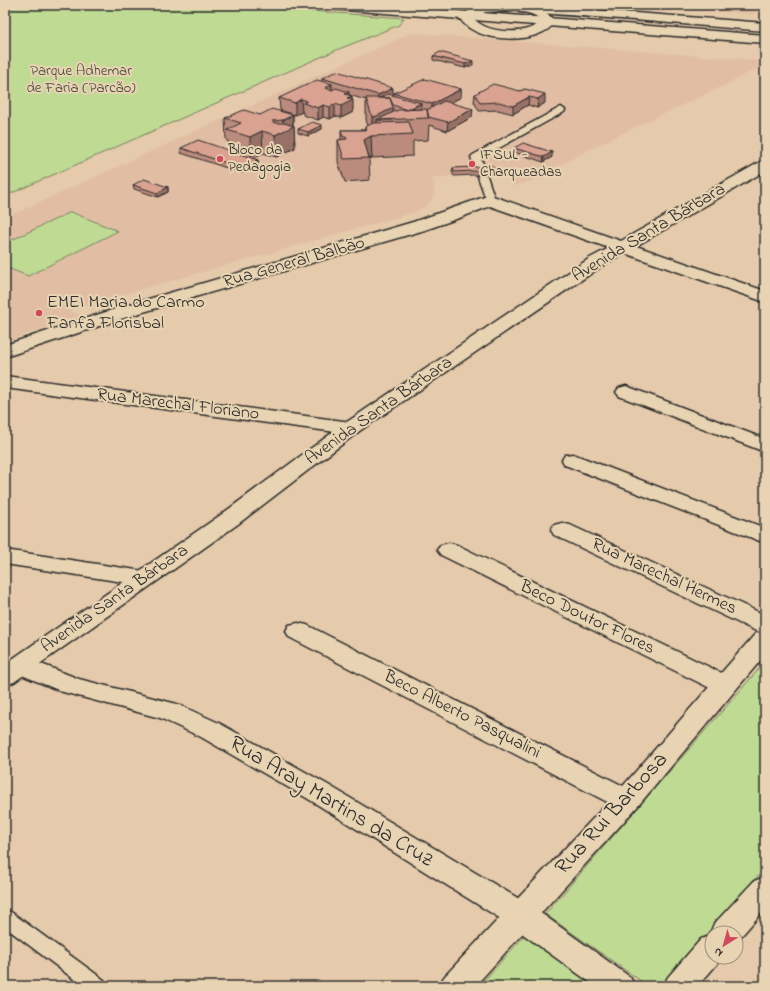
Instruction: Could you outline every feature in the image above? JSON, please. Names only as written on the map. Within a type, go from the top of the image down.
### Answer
[{"type":"street","points":[[333,5],[470,11],[512,7],[535,11],[546,16],[549,22]]},
{"type":"street","points":[[549,22],[544,28],[536,31],[499,34],[476,29],[467,20],[470,11],[484,5],[551,9],[583,13],[765,27]]},
{"type":"street","points":[[549,22],[765,39]]},
{"type":"street","name":"Avenida Santa Bárbara","points":[[13,670],[143,578],[230,519],[351,428],[596,262],[765,165]]},
{"type":"street","points":[[490,200],[765,297]]},
{"type":"street","name":"Rua General Balbão","points":[[5,351],[127,311],[419,226],[456,214],[490,200]]},
{"type":"street","name":"Rua Marechal Floriano","points":[[5,382],[351,428]]},
{"type":"street","points":[[626,392],[765,446]]},
{"type":"street","points":[[573,460],[765,536]]},
{"type":"street","name":"Rua Marechal Hermes","points":[[562,530],[765,625]]},
{"type":"street","name":"Beco Doutor Flores","points":[[450,550],[725,685]]},
{"type":"street","points":[[5,557],[143,578]]},
{"type":"street","name":"Beco Alberto Pasqualini","points":[[298,631],[627,800]]},
{"type":"street","name":"Rua Rui Barbosa","points":[[455,986],[627,800],[765,639]]},
{"type":"street","name":"Rua Aray Martins da Cruz","points":[[13,670],[168,710],[210,730],[320,793],[520,915],[619,986]]},
{"type":"street","points":[[732,925],[765,889]]},
{"type":"street","points":[[679,986],[704,957]]},
{"type":"lane","points":[[490,200],[476,157],[561,110]]},
{"type":"lane","points":[[5,917],[97,986]]},
{"type":"shaded area","points":[[613,5],[765,5],[765,7],[752,14]]},
{"type":"shaded area","points":[[411,33],[765,61],[765,64],[725,85],[602,143],[524,184],[515,186],[507,170],[453,172],[454,176],[432,178],[435,187],[433,197],[427,205],[416,212],[67,310],[81,315],[5,342],[5,218]]},
{"type":"green space","name":"Parque Adhemar de Faria (Parcão)","points":[[230,5],[404,18],[399,25],[339,49],[5,196],[5,6]]},
{"type":"green space","points":[[71,212],[118,231],[28,276],[5,267],[5,243]]},
{"type":"green space","points":[[765,662],[765,868],[715,925],[704,925],[704,938],[662,986],[648,986],[545,914]]},
{"type":"green space","points":[[525,935],[596,986],[479,986]]},
{"type":"building","points":[[440,52],[473,61],[465,64],[433,56]]},
{"type":"building","points":[[337,71],[393,88],[378,95],[322,78]]},
{"type":"building","points":[[425,79],[461,89],[432,104],[394,93]]},
{"type":"building","points":[[317,80],[332,84],[325,88],[332,90],[336,88],[349,92],[345,94],[352,96],[347,98],[353,100],[341,106],[335,104],[330,107],[323,105],[318,108],[303,103],[307,101],[301,99],[295,103],[279,98]]},
{"type":"building","points":[[493,84],[520,91],[525,89],[545,94],[538,99],[529,97],[513,106],[499,102],[480,103],[475,94]]},
{"type":"building","points":[[388,94],[421,103],[407,110],[393,105],[390,98],[380,98]]},
{"type":"building","points":[[366,98],[390,98],[393,108],[372,117]]},
{"type":"building","points":[[444,101],[473,109],[448,122],[428,117],[427,110]]},
{"type":"building","points":[[272,109],[293,115],[283,120],[272,121],[274,123],[284,123],[294,126],[275,135],[262,131],[250,137],[227,130],[241,123],[225,118],[244,110],[260,115]]},
{"type":"building","points":[[427,109],[429,118],[377,120],[398,110]]},
{"type":"building","points":[[312,122],[322,125],[308,132],[298,129]]},
{"type":"building","points":[[409,122],[413,134],[371,136],[364,140],[369,158],[344,159],[338,140],[347,139],[346,137],[343,137],[341,130],[366,130],[365,127],[373,123]]},
{"type":"building","points":[[198,140],[258,160],[241,168],[181,148]]},
{"type":"building","points":[[523,143],[552,152],[544,157],[514,148]]},
{"type":"building","points":[[493,166],[495,170],[454,172],[453,168]]},
{"type":"building","points":[[144,179],[168,187],[157,193],[133,185]]},
{"type":"place","name":"Bloco da Pedagogia","points":[[220,159]]},
{"type":"place","name":"IFSUL - Charqueadas","points":[[472,164]]},
{"type":"place","name":"EMEI Maria do Carmo Fanfa Florisbal","points":[[39,313]]}]
